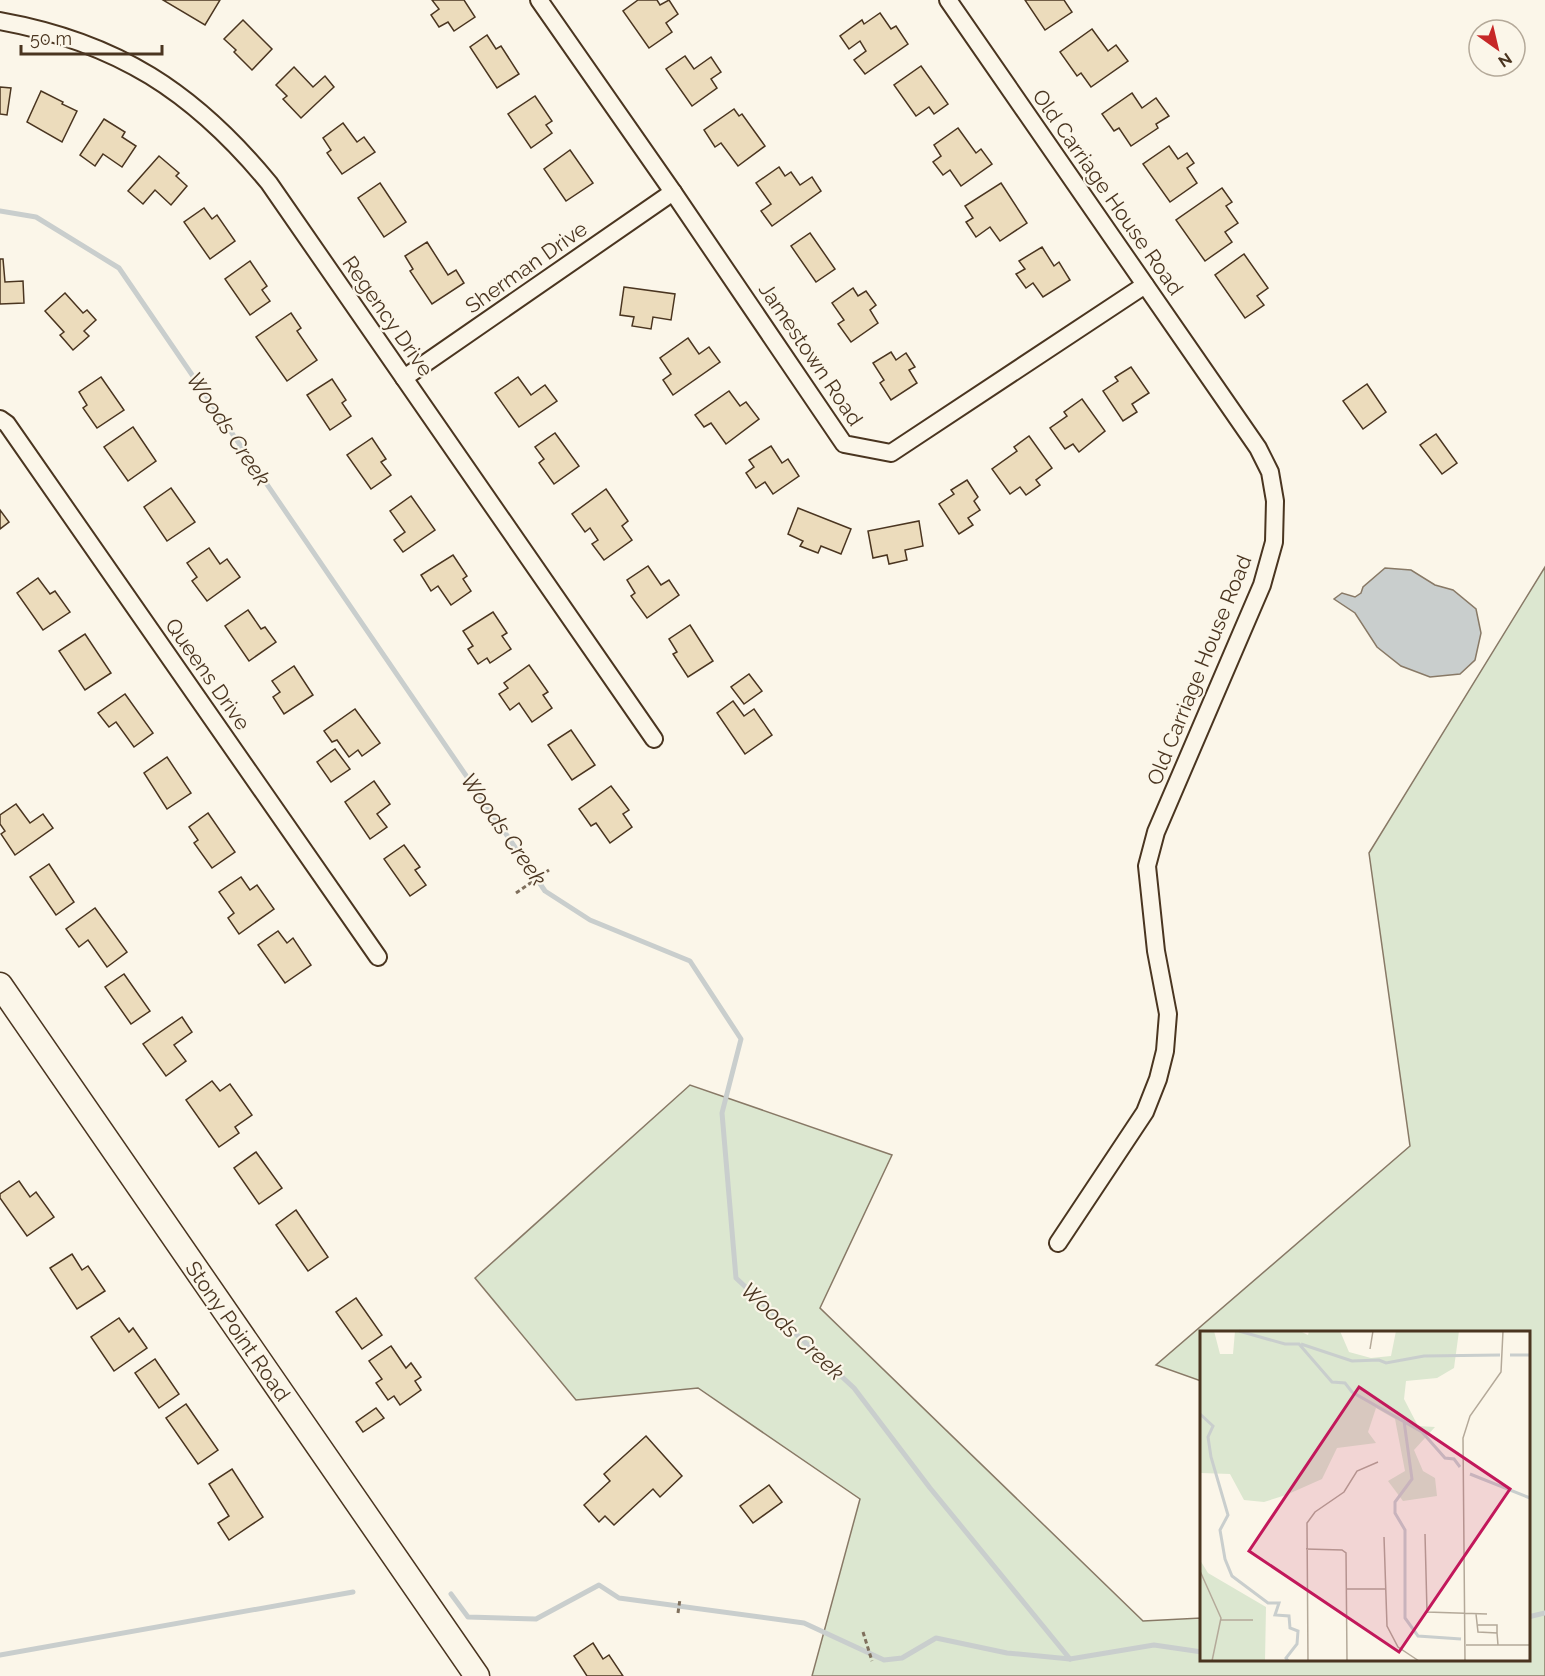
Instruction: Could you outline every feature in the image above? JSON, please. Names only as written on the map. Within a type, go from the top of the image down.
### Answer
[{"type":"street","name":"Jamestown Road","points":[[539,0],[844,444],[891,453],[1145,285]]},
{"type":"street","name":"Old Carriage House Road","points":[[948,0],[1258,448],[1270,472],[1275,501],[1274,542],[1262,585],[1156,832],[1147,866],[1156,951],[1168,1014],[1165,1051],[1158,1079],[1145,1112],[1058,1243]]},
{"type":"street","name":"Regency Drive","points":[[0,21],[63,35],[111,54],[148,73],[182,96],[243,151],[269,183],[654,739]]},
{"type":"street","name":"Sherman Drive","points":[[404,378],[673,192]]},
{"type":"street","name":"Queens Drive","points":[[0,419],[7,424],[378,957]]},
{"type":"street","name":"Stony Point Road","points":[[0,985],[477,1676]]},
{"type":"path","points":[[516,893],[549,870]]},
{"type":"path","points":[[678,1613],[680,1599]]},
{"type":"path","points":[[863,1632],[872,1661]]},
{"type":"green space","points":[[1545,567],[1545,1676],[812,1676],[860,1499],[698,1388],[576,1400],[475,1278],[690,1085],[892,1155],[820,1308],[1143,1621],[1200,1618],[1200,1661],[1530,1661],[1530,1331],[1200,1331],[1200,1381],[1156,1365],[1410,1146],[1369,853]]},
{"type":"shaded area","points":[[1385,568],[1411,570],[1435,585],[1453,590],[1476,609],[1481,633],[1475,660],[1460,674],[1430,677],[1401,666],[1377,647],[1355,613],[1334,599],[1342,593],[1355,597]]},
{"type":"building","points":[[163,0],[220,0],[205,25]]},
{"type":"building","points":[[432,0],[464,0],[475,17],[454,31],[448,22],[439,27],[431,15],[439,9]]},
{"type":"building","points":[[638,0],[657,0],[660,5],[669,0],[678,14],[666,23],[672,32],[649,48],[623,11]]},
{"type":"building","points":[[1025,0],[1064,0],[1072,12],[1045,30]]},
{"type":"building","points":[[880,13],[891,29],[896,26],[908,44],[865,74],[854,60],[866,51],[860,41],[849,49],[840,36],[862,20],[864,24]]},
{"type":"building","points":[[243,20],[272,49],[252,70],[224,39]]},
{"type":"building","points":[[1092,29],[1108,51],[1116,45],[1128,61],[1091,87],[1081,73],[1077,76],[1060,52]]},
{"type":"building","points":[[487,35],[496,49],[501,46],[519,74],[497,88],[470,47]]},
{"type":"building","points":[[685,56],[694,69],[711,57],[721,72],[711,79],[717,88],[692,106],[666,69]]},
{"type":"building","points":[[921,66],[948,104],[934,114],[929,107],[916,116],[894,85]]},
{"type":"building","points":[[294,67],[313,87],[325,76],[334,87],[301,118],[283,99],[287,96],[276,85]]},
{"type":"building","points":[[0,87],[11,88],[7,115],[0,114]]},
{"type":"building","points":[[41,91],[77,111],[62,142],[27,122]]},
{"type":"building","points":[[1132,93],[1142,108],[1156,98],[1169,116],[1156,124],[1158,128],[1131,146],[1119,128],[1114,131],[1102,114]]},
{"type":"building","points":[[535,96],[552,121],[546,125],[552,133],[531,148],[508,114]]},
{"type":"building","points":[[734,109],[739,116],[742,114],[765,146],[738,166],[721,143],[715,147],[704,130]]},
{"type":"building","points":[[104,119],[125,132],[122,137],[136,146],[122,167],[103,154],[95,166],[80,155]]},
{"type":"building","points":[[343,123],[357,142],[364,137],[375,152],[342,174],[327,153],[331,150],[323,138]]},
{"type":"building","points":[[958,128],[976,153],[981,149],[992,164],[961,186],[950,170],[943,175],[933,162],[941,156],[934,145]]},
{"type":"building","points":[[1169,146],[1178,159],[1187,153],[1194,163],[1187,168],[1197,183],[1170,202],[1143,164]]},
{"type":"building","points":[[570,150],[593,183],[566,201],[544,169]]},
{"type":"building","points":[[159,156],[179,173],[176,176],[187,186],[171,205],[155,190],[143,204],[128,191]]},
{"type":"building","points":[[779,167],[785,176],[791,172],[800,185],[812,177],[821,191],[772,226],[761,211],[771,204],[756,183]]},
{"type":"building","points":[[380,183],[406,222],[384,237],[358,198]]},
{"type":"building","points":[[1001,183],[1027,223],[1000,241],[990,227],[976,237],[966,222],[973,218],[965,206]]},
{"type":"building","points":[[1222,188],[1232,202],[1226,206],[1238,223],[1225,232],[1232,242],[1205,261],[1176,220]]},
{"type":"building","points":[[204,208],[212,219],[217,215],[235,241],[210,259],[184,222]]},
{"type":"building","points":[[810,233],[835,269],[816,282],[791,246]]},
{"type":"building","points":[[427,242],[448,275],[456,270],[464,283],[432,304],[410,271],[413,269],[405,256]]},
{"type":"building","points":[[1042,247],[1054,266],[1059,262],[1070,280],[1043,297],[1033,283],[1026,288],[1016,274],[1025,269],[1019,261]]},
{"type":"building","points":[[1244,254],[1268,288],[1257,296],[1264,305],[1245,318],[1215,275]]},
{"type":"building","points":[[0,259],[3,259],[5,282],[23,281],[24,303],[0,304]]},
{"type":"building","points":[[250,261],[267,286],[262,290],[270,301],[250,315],[225,279]]},
{"type":"building","points":[[624,287],[675,294],[671,320],[653,317],[651,329],[632,326],[634,317],[620,315]]},
{"type":"building","points":[[853,288],[858,296],[866,291],[876,305],[870,310],[878,323],[851,342],[838,324],[844,320],[832,303]]},
{"type":"building","points":[[65,293],[83,313],[87,310],[96,320],[84,331],[89,336],[73,350],[60,335],[64,332],[45,311]]},
{"type":"building","points":[[291,313],[301,328],[297,331],[317,360],[287,381],[256,337]]},
{"type":"building","points":[[688,338],[699,354],[709,347],[720,362],[673,395],[663,380],[671,374],[660,358]]},
{"type":"building","points":[[891,352],[896,360],[906,353],[915,367],[909,370],[917,383],[891,400],[880,383],[884,380],[873,363]]},
{"type":"building","points":[[1131,367],[1149,393],[1132,404],[1137,412],[1123,421],[1103,391],[1118,381],[1115,377]]},
{"type":"building","points":[[101,377],[124,410],[97,428],[83,408],[87,405],[79,392]]},
{"type":"building","points":[[518,377],[531,395],[545,385],[557,401],[519,427],[495,393]]},
{"type":"building","points":[[332,379],[346,400],[342,403],[351,416],[330,430],[307,395]]},
{"type":"building","points":[[1367,384],[1386,412],[1363,429],[1343,401]]},
{"type":"building","points":[[729,391],[740,406],[746,402],[759,419],[726,444],[711,423],[704,427],[695,415]]},
{"type":"building","points":[[1082,399],[1105,431],[1079,452],[1073,444],[1065,449],[1050,428],[1067,416],[1064,412]]},
{"type":"building","points":[[133,427],[156,461],[128,481],[104,447]]},
{"type":"building","points":[[555,433],[579,466],[554,484],[539,463],[544,459],[535,447]]},
{"type":"building","points":[[1436,434],[1457,463],[1442,474],[1420,445]]},
{"type":"building","points":[[1029,436],[1052,468],[1036,480],[1040,485],[1026,495],[1020,487],[1010,494],[992,469],[1017,451],[1014,447]]},
{"type":"building","points":[[372,438],[386,459],[381,462],[391,475],[371,489],[347,455]]},
{"type":"building","points":[[771,446],[782,463],[788,459],[799,476],[773,494],[765,482],[756,488],[746,473],[754,467],[749,460]]},
{"type":"building","points":[[967,480],[978,497],[974,501],[980,510],[968,518],[973,525],[959,534],[939,504],[954,494],[951,490]]},
{"type":"building","points":[[171,488],[195,522],[167,541],[144,507]]},
{"type":"building","points":[[606,489],[628,521],[622,526],[632,540],[604,560],[592,544],[598,540],[590,528],[585,532],[572,514]]},
{"type":"building","points":[[411,496],[435,530],[403,552],[394,540],[405,532],[390,511]]},
{"type":"building","points":[[798,508],[851,529],[841,554],[821,546],[818,553],[800,546],[803,541],[788,534]]},
{"type":"building","points":[[0,510],[9,522],[0,529]]},
{"type":"building","points":[[919,521],[923,546],[905,550],[907,560],[889,564],[887,555],[873,558],[868,531]]},
{"type":"building","points":[[209,548],[220,564],[227,559],[240,577],[207,601],[192,581],[197,577],[187,563]]},
{"type":"building","points":[[453,555],[467,576],[463,579],[471,591],[451,605],[438,586],[431,591],[421,575]]},
{"type":"building","points":[[648,566],[661,585],[669,580],[679,595],[647,618],[631,596],[635,593],[627,580]]},
{"type":"building","points":[[38,578],[50,594],[55,591],[70,612],[43,630],[17,593]]},
{"type":"building","points":[[248,610],[261,629],[265,627],[276,642],[249,661],[225,626]]},
{"type":"building","points":[[493,612],[507,633],[502,636],[511,649],[490,663],[487,658],[478,664],[468,649],[473,646],[463,631]]},
{"type":"building","points":[[690,625],[713,661],[688,677],[673,654],[677,652],[669,639]]},
{"type":"building","points":[[85,634],[111,673],[85,690],[59,651]]},
{"type":"building","points":[[529,665],[548,692],[543,695],[552,708],[532,722],[519,703],[510,710],[499,694],[508,688],[504,683]]},
{"type":"building","points":[[294,666],[313,695],[284,714],[273,697],[280,692],[272,681]]},
{"type":"building","points":[[749,674],[762,691],[744,704],[731,687]]},
{"type":"building","points":[[125,694],[153,733],[134,747],[116,722],[109,727],[98,713]]},
{"type":"building","points":[[733,701],[744,716],[754,709],[772,735],[745,754],[717,713]]},
{"type":"building","points":[[355,709],[380,743],[362,756],[358,750],[349,757],[337,740],[332,742],[324,731]]},
{"type":"building","points":[[571,730],[595,765],[572,780],[548,745]]},
{"type":"building","points":[[335,749],[350,769],[331,782],[317,762]]},
{"type":"building","points":[[167,757],[191,793],[167,809],[144,773]]},
{"type":"building","points":[[374,781],[390,804],[377,814],[387,827],[370,839],[345,802]]},
{"type":"building","points":[[611,786],[629,810],[623,814],[632,827],[610,843],[596,823],[591,826],[579,809]]},
{"type":"building","points":[[16,804],[30,823],[43,814],[53,828],[15,855],[1,834],[5,831],[0,824],[0,815]]},
{"type":"building","points":[[208,813],[235,852],[212,868],[194,843],[198,840],[189,827]]},
{"type":"building","points":[[404,845],[420,867],[415,870],[426,885],[410,896],[384,859]]},
{"type":"building","points":[[49,864],[74,902],[56,915],[30,877]]},
{"type":"building","points":[[241,877],[250,890],[257,885],[274,909],[239,934],[228,918],[234,913],[219,892]]},
{"type":"building","points":[[95,908],[127,952],[107,967],[88,940],[79,947],[66,929]]},
{"type":"building","points":[[278,931],[287,943],[293,938],[311,965],[285,983],[258,945]]},
{"type":"building","points":[[124,974],[150,1011],[131,1024],[105,987]]},
{"type":"building","points":[[182,1017],[192,1032],[174,1045],[186,1061],[166,1076],[143,1044]]},
{"type":"building","points":[[212,1081],[220,1091],[230,1084],[252,1115],[235,1127],[239,1133],[219,1147],[186,1100]]},
{"type":"building","points":[[256,1152],[282,1188],[259,1204],[234,1168]]},
{"type":"building","points":[[19,1181],[30,1197],[36,1192],[54,1217],[27,1236],[0,1198],[0,1194]]},
{"type":"building","points":[[296,1210],[328,1257],[308,1271],[276,1225]]},
{"type":"building","points":[[72,1254],[82,1270],[88,1266],[105,1291],[77,1309],[50,1268]]},
{"type":"building","points":[[356,1298],[382,1335],[362,1349],[336,1312]]},
{"type":"building","points":[[119,1318],[129,1332],[133,1328],[147,1348],[114,1371],[91,1337]]},
{"type":"building","points":[[391,1346],[406,1368],[411,1363],[421,1377],[415,1381],[421,1390],[400,1405],[394,1396],[388,1400],[376,1383],[382,1379],[369,1361]]},
{"type":"building","points":[[155,1359],[179,1394],[159,1408],[135,1373]]},
{"type":"building","points":[[186,1404],[218,1450],[198,1464],[166,1418]]},
{"type":"building","points":[[376,1408],[384,1418],[363,1432],[356,1422]]},
{"type":"building","points":[[646,1436],[682,1476],[660,1497],[653,1489],[614,1525],[605,1516],[599,1522],[584,1505],[610,1481],[604,1474]]},
{"type":"building","points":[[232,1469],[263,1517],[229,1540],[218,1523],[229,1516],[209,1484]]},
{"type":"building","points":[[769,1485],[782,1502],[753,1523],[740,1506]]},
{"type":"building","points":[[593,1643],[603,1659],[609,1655],[623,1676],[587,1676],[574,1656]]},
{"type":"waterway","name":"Woods Creek","points":[[0,211],[36,217],[119,268],[545,891],[590,920],[690,961],[741,1039],[722,1113],[736,1278],[854,1388],[930,1488],[1070,1659]]},
{"type":"waterway","points":[[451,1594],[468,1617],[536,1619],[599,1585],[619,1598],[804,1623],[884,1660],[902,1658],[936,1638],[1007,1653],[1070,1659],[1154,1645],[1200,1652]]},
{"type":"waterway","points":[[0,1655],[353,1592]]},
{"type":"waterway","name":"Woods Creek","points":[[1530,1617],[1545,1613]]}]
